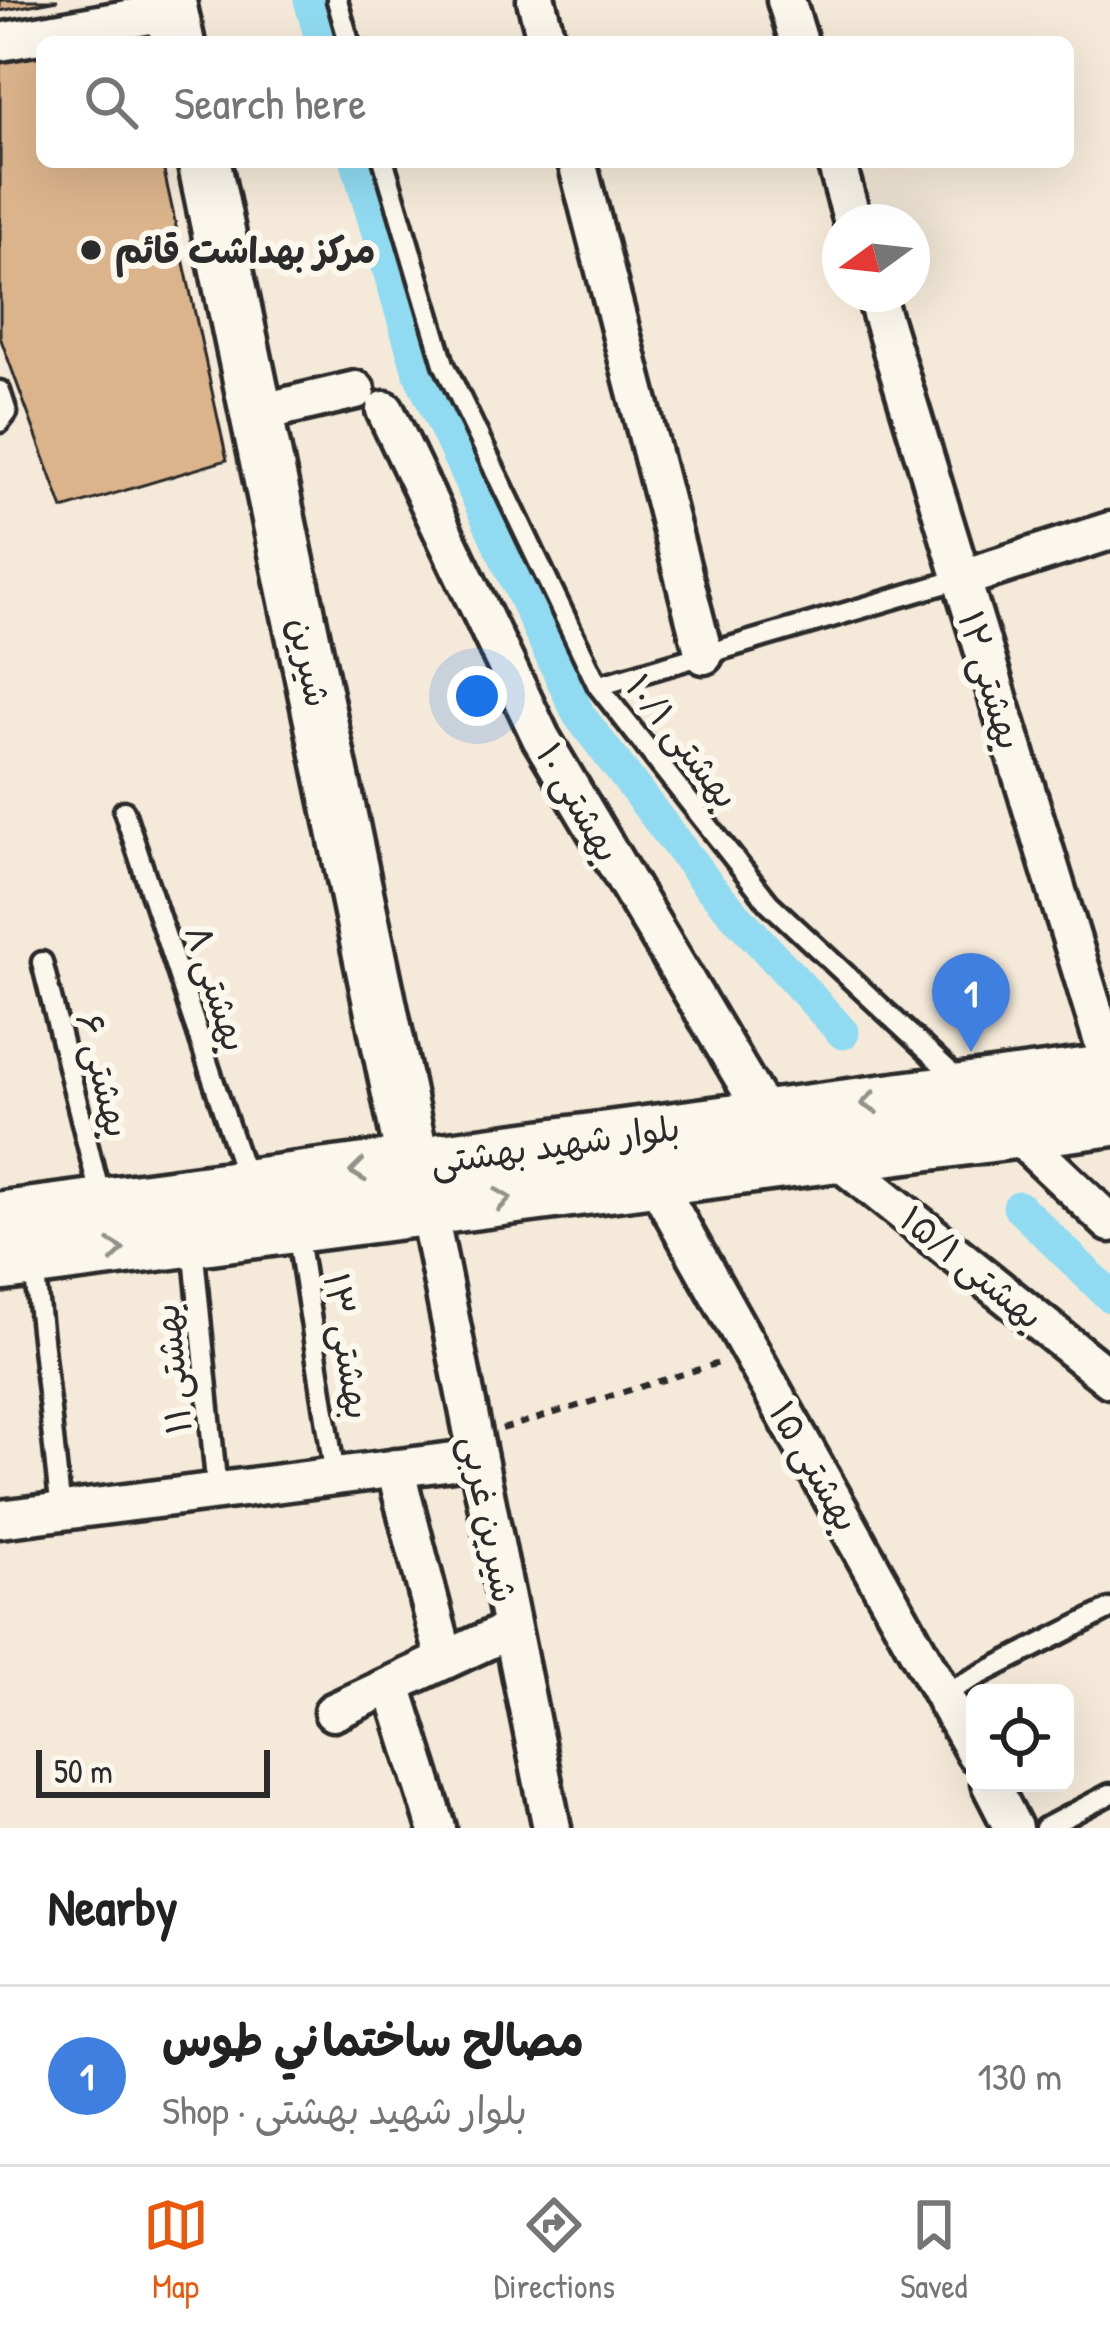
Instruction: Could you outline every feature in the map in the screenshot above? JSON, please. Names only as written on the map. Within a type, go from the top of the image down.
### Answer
[{"type":"main road","name":"شیرین","points":[[205,168],[421,1186]]},
{"type":"main road","name":"بلوار شهید بهشتی","points":[[17,1263],[297,1226],[421,1186],[766,1116],[1110,1068]]},
{"type":"main road","name":"بلوار شهید بهشتی","points":[[0,1218],[248,1185],[654,1179],[1110,1120]]},
{"type":"street","points":[[536,0],[545,36]]},
{"type":"street","points":[[786,0],[797,36]]},
{"type":"street","points":[[43,36],[173,18]]},
{"type":"street","points":[[0,42],[36,37]]},
{"type":"street","points":[[838,168],[849,204]]},
{"type":"street","points":[[580,174],[704,655]]},
{"type":"street","name":"بهشتی ۱۲","points":[[880,312],[1110,1068]]},
{"type":"street","name":"بهشتی ۱۰","points":[[258,413],[371,400],[541,738],[766,1116]]},
{"type":"street","points":[[960,579],[1110,531]]},
{"type":"street","points":[[1014,1132],[1110,1223]]},
{"type":"street","name":"بهشتی ۱۵/۱","points":[[833,1156],[1110,1379]]},
{"type":"street","name":"بهشتی ۱۵","points":[[654,1179],[966,1736]]},
{"type":"street","name":"شیرین غربی","points":[[421,1186],[552,1828]]},
{"type":"street","points":[[0,1519],[395,1468],[476,1448]]},
{"type":"street","points":[[395,1468],[445,1660]]},
{"type":"street","points":[[333,1712],[512,1628]]},
{"type":"street","points":[[392,1684],[437,1828]]},
{"type":"street","points":[[995,1792],[1013,1828]]},
{"type":"lane","points":[[337,0],[347,36]]},
{"type":"lane","name":"بهشتی ۱۰/۱","points":[[386,168],[444,364],[598,686],[769,903],[969,1090]]},
{"type":"lane","points":[[0,391],[8,413],[0,422]]},
{"type":"lane","points":[[598,686],[960,579]]},
{"type":"lane","name":"بهشتی ۸","points":[[124,811],[248,1185]]},
{"type":"lane","name":"بهشتی ۶","points":[[42,962],[102,1204]]},
{"type":"lane","name":"بهشتی ۱۳","points":[[297,1226],[335,1476]]},
{"type":"lane","name":"بهشتی ۱۱","points":[[192,1240],[217,1491]]},
{"type":"lane","points":[[17,1263],[61,1511]]},
{"type":"lane","points":[[944,1693],[1110,1609]]},
{"type":"lane","points":[[1045,1828],[1110,1795]]},
{"type":"path","points":[[476,1448],[752,1353]]},
{"type":"building","points":[[0,0],[58,0],[0,11]]},
{"type":"building","name":"مرکز بهداشت قائم","points":[[36,51],[36,168],[163,168],[227,460],[63,509],[0,337],[0,58]]},
{"type":"waterway","points":[[310,0],[320,36]]},
{"type":"waterway","points":[[359,168],[419,372],[579,715],[709,886],[843,1033]]},
{"type":"waterway","points":[[1019,1207],[1110,1296]]},
{"type":"place","name":"مرکز بهداشت قائم","points":[[91,250]]},
{"type":"place","name":"مصالح ساختماني طوس","points":[[971,1052]]}]
